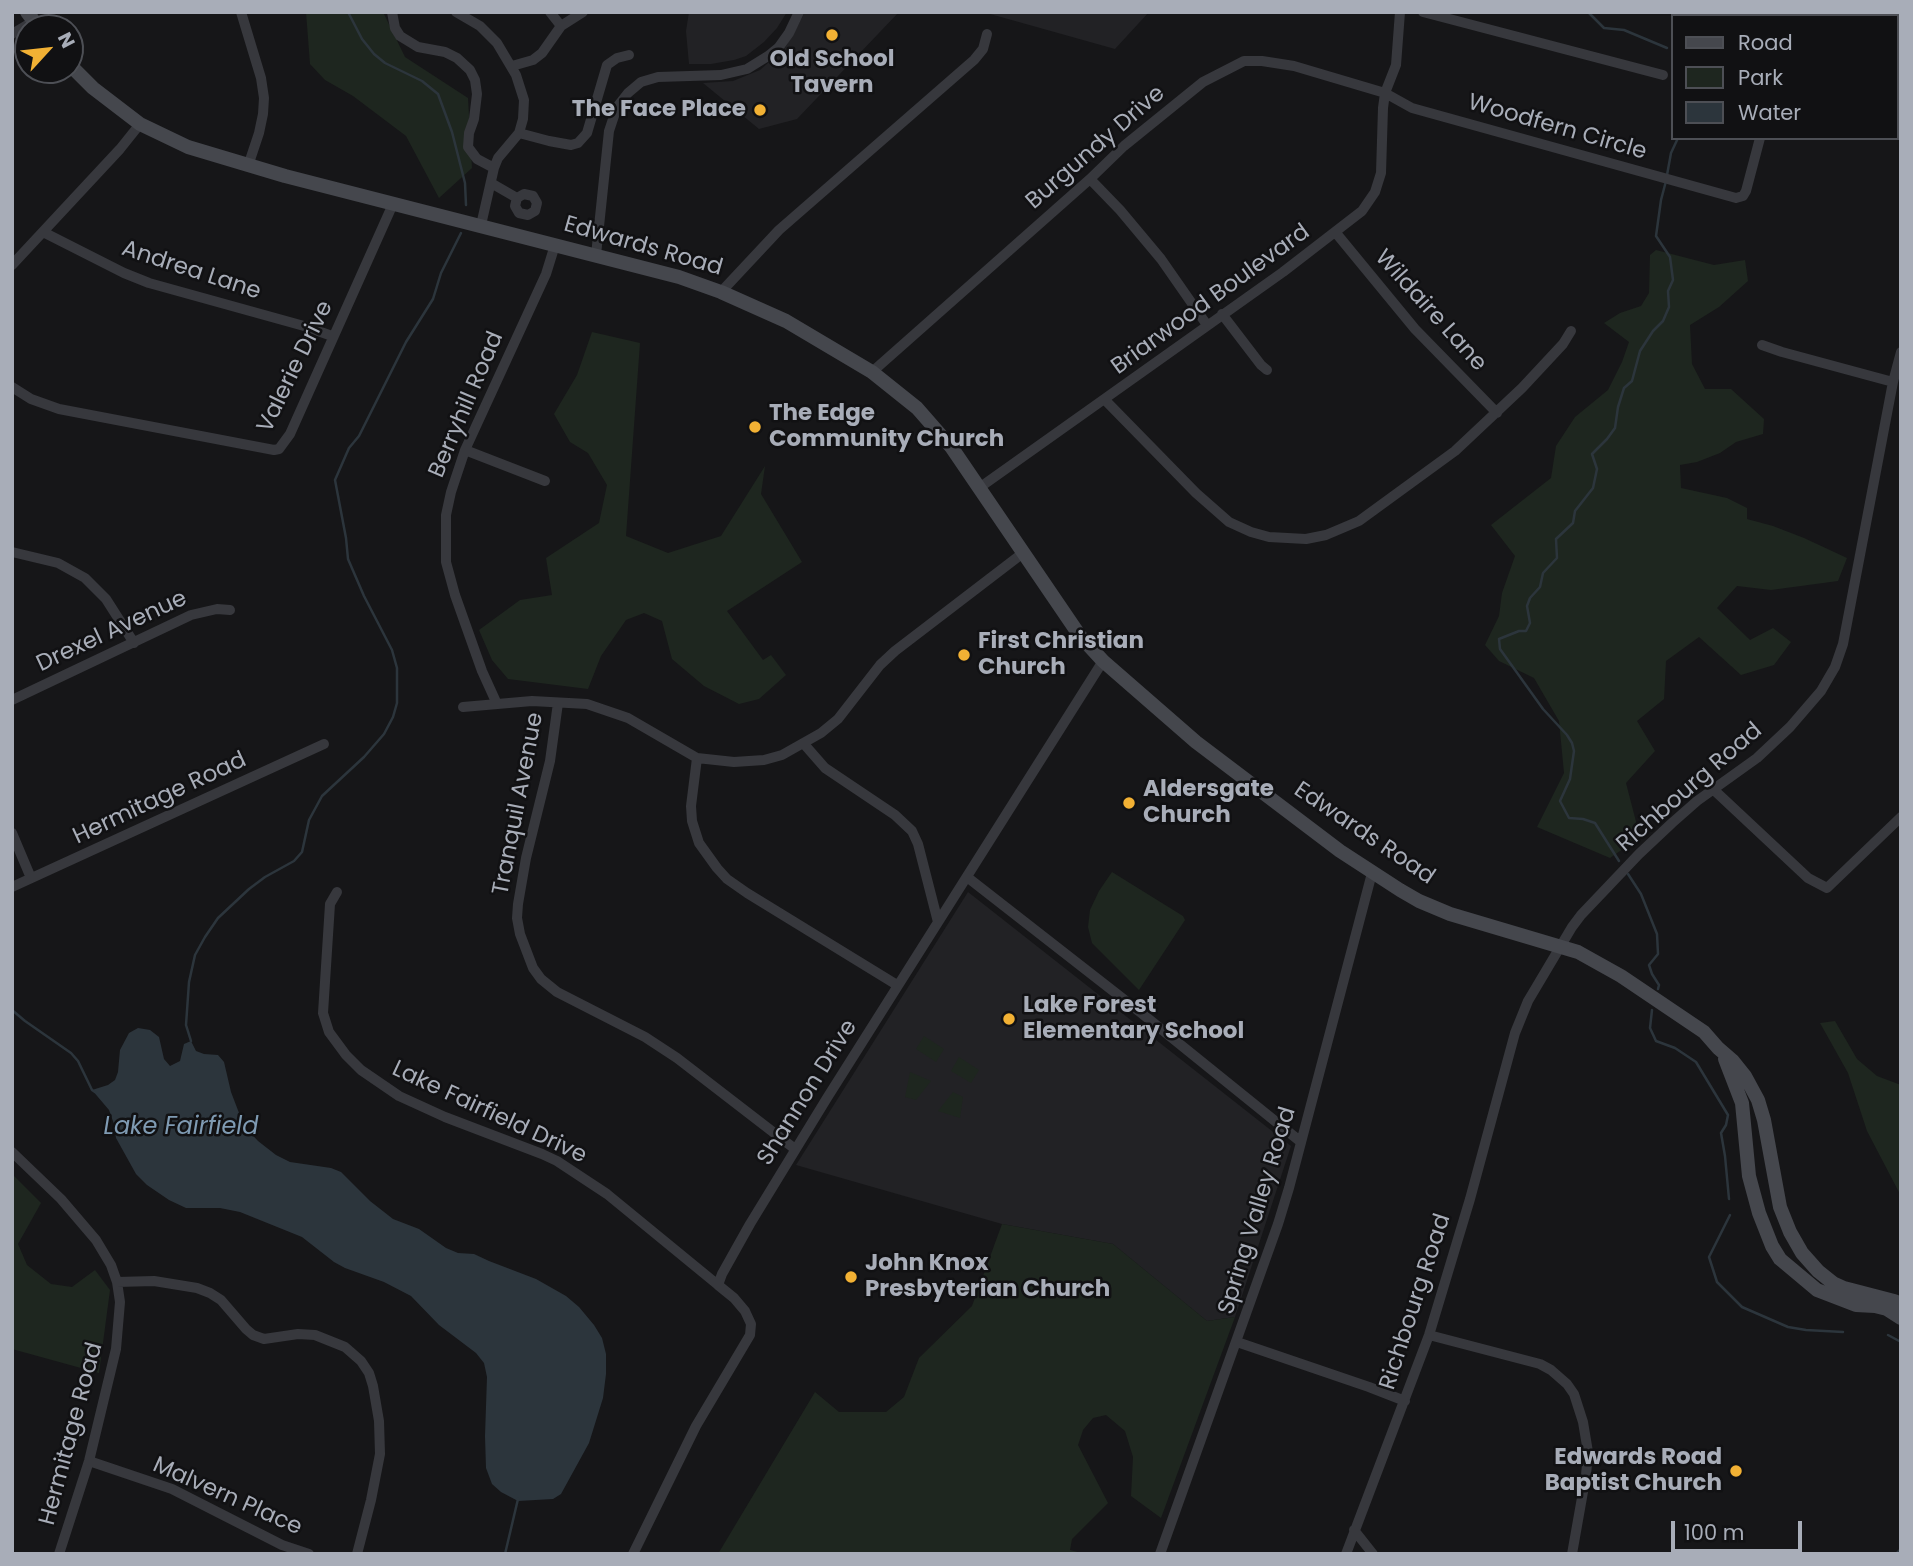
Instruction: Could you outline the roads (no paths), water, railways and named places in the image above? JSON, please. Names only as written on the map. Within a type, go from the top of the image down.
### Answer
[{"type":"street","points":[[241,12],[261,78],[264,98],[260,134],[248,166]]},
{"type":"street","points":[[392,12],[395,28],[400,36],[418,47],[445,52],[457,58],[470,70],[477,94],[468,147],[477,159],[494,168]]},
{"type":"street","points":[[456,12],[480,26],[497,43],[512,66],[524,100],[519,133],[498,158],[494,168],[481,225]]},
{"type":"street","points":[[550,12],[561,26]]},
{"type":"street","points":[[512,66],[533,60],[542,53],[561,26],[583,12]]},
{"type":"street","points":[[596,255],[609,131],[613,115],[621,101],[637,85],[650,78],[671,75],[721,75],[747,69],[779,47],[799,12]]},
{"type":"street","points":[[1385,93],[1395,65],[1400,12]]},
{"type":"street","points":[[1423,12],[1663,75]]},
{"type":"street","points":[[721,292],[779,230],[974,60],[983,49],[987,34]]},
{"type":"street","points":[[519,133],[571,145],[578,143],[587,133],[607,65],[610,61],[629,55]]},
{"type":"street","name":"Burgundy Drive","points":[[872,372],[1124,146],[1212,75],[1244,61],[1262,61],[1294,66],[1385,93]]},
{"type":"street","name":"Edwards Road","points":[[84,79],[140,124],[188,147],[248,166],[679,277],[721,292],[786,321],[872,372],[931,422],[952,448],[1080,636],[1103,661],[1196,742],[1340,851],[1419,901],[1450,914],[1578,952],[1621,976],[1704,1032],[1745,1076],[1758,1100],[1780,1207],[1802,1253],[1833,1283],[1901,1304]]},
{"type":"street","name":"Woodfern Circle","points":[[1385,93],[1412,108],[1729,197],[1743,196],[1760,140]]},
{"type":"street","name":"Briarwood Boulevard","points":[[979,488],[1336,233],[1362,211],[1378,184],[1382,164],[1385,93]]},
{"type":"street","points":[[12,265],[140,124]]},
{"type":"street","points":[[1090,179],[1161,259],[1207,325]]},
{"type":"street","points":[[492,183],[517,198]]},
{"type":"street","name":"Valerie Drive","points":[[12,387],[31,400],[59,409],[279,449],[289,434],[393,204]]},
{"type":"street","name":"Andrea Lane","points":[[43,232],[149,283],[332,336]]},
{"type":"street","name":"Wildaire Lane","points":[[1336,233],[1415,329],[1497,413]]},
{"type":"street","name":"Berryhill Road","points":[[497,704],[467,634],[454,595],[446,562],[446,514],[465,450],[546,274],[555,244]]},
{"type":"street","points":[[1222,314],[1267,370]]},
{"type":"street","points":[[1105,400],[1221,516],[1251,533],[1297,540],[1326,535],[1359,521],[1455,451],[1549,360],[1571,331]]},
{"type":"street","points":[[1762,345],[1893,382]]},
{"type":"street","name":"Richbourg Road","points":[[1346,1554],[1429,1335],[1470,1199],[1515,1033],[1528,1001],[1581,915],[1672,823],[1758,758],[1790,727],[1821,691],[1835,667],[1843,644],[1901,352]]},
{"type":"street","points":[[465,450],[545,481]]},
{"type":"street","points":[[12,552],[58,563],[85,578],[106,599],[134,643]]},
{"type":"street","points":[[463,707],[532,701],[587,704],[642,726],[697,758],[734,762],[764,761],[782,755],[821,733],[838,719],[880,665],[895,651],[1023,553]]},
{"type":"street","name":"Drexel Avenue","points":[[12,699],[199,612],[230,610]]},
{"type":"street","name":"Shannon Drive","points":[[718,1285],[795,1149],[1103,661]]},
{"type":"street","name":"Tranquil Avenue","points":[[558,703],[550,761],[526,858],[518,904],[520,934],[533,968],[541,979],[558,992],[645,1037],[677,1058],[795,1149]]},
{"type":"street","name":"Hermitage Road","points":[[12,887],[172,816],[324,744]]},
{"type":"street","points":[[804,744],[825,768],[895,815],[912,831],[918,844],[938,922]]},
{"type":"street","points":[[697,758],[691,806],[692,821],[699,843],[717,868],[747,893],[897,985]]},
{"type":"street","points":[[1714,790],[1808,878],[1827,888],[1901,817]]},
{"type":"street","points":[[12,834],[32,878]]},
{"type":"street","name":"Spring Valley Road","points":[[1160,1554],[1278,1224],[1372,873]]},
{"type":"street","points":[[967,877],[1301,1142]]},
{"type":"street","name":"Lake Fairfield Drive","points":[[337,892],[330,904],[323,1013],[332,1038],[346,1055],[361,1070],[399,1096],[556,1161],[607,1194],[718,1285]]},
{"type":"street","name":"Edwards Road","points":[[1718,1048],[1727,1062],[1742,1103],[1749,1176],[1759,1213],[1780,1259],[1817,1290],[1856,1305],[1887,1309],[1901,1318]]},
{"type":"street","name":"Hermitage Road","points":[[12,1152],[61,1199],[96,1240],[111,1265],[120,1302],[117,1349],[89,1461],[59,1554]]},
{"type":"street","points":[[117,1282],[154,1281],[197,1287],[221,1300],[253,1335],[264,1339],[298,1334],[315,1335],[345,1347],[361,1361],[373,1386],[379,1421],[380,1454],[357,1554]]},
{"type":"street","points":[[633,1554],[696,1426],[750,1335],[751,1324],[745,1311],[718,1285]]},
{"type":"street","points":[[1429,1335],[1539,1364],[1567,1384],[1574,1394],[1583,1422],[1588,1452],[1575,1553]]},
{"type":"street","points":[[1237,1342],[1405,1401]]},
{"type":"street","name":"Malvern Place","points":[[89,1461],[172,1489],[282,1545],[309,1554]]},
{"type":"street","points":[[1354,1530],[1373,1554]]},
{"type":"water","name":"Lake Fairfield","points":[[138,1028],[150,1030],[159,1037],[164,1059],[170,1066],[180,1061],[184,1044],[191,1041],[196,1051],[218,1055],[224,1062],[231,1092],[244,1126],[276,1155],[290,1162],[341,1172],[393,1219],[419,1229],[446,1248],[458,1253],[474,1254],[536,1279],[566,1296],[579,1307],[602,1338],[606,1354],[606,1374],[603,1398],[589,1443],[561,1494],[553,1499],[518,1501],[492,1484],[486,1468],[487,1377],[484,1363],[476,1353],[439,1325],[411,1296],[384,1282],[345,1268],[302,1237],[240,1212],[220,1208],[186,1208],[169,1200],[136,1174],[116,1138],[109,1110],[92,1090],[115,1080],[120,1050],[129,1033]]},
{"type":"waterway","points":[[348,12],[362,39],[374,54],[385,63],[422,81],[438,94],[452,132],[465,183],[466,205]]},
{"type":"waterway","points":[[1588,12],[1604,28],[1624,30],[1667,48]]},
{"type":"waterway","points":[[1667,175],[1671,153],[1677,140]]},
{"type":"waterway","points":[[1619,861],[1595,823],[1569,818],[1560,801],[1570,779],[1574,751],[1572,743],[1543,709],[1500,649],[1499,639],[1526,631],[1530,623],[1527,606],[1530,598],[1540,587],[1543,573],[1557,558],[1556,539],[1573,523],[1575,511],[1593,488],[1597,469],[1592,454],[1615,428],[1624,388],[1632,381],[1640,351],[1663,321],[1669,307],[1668,291],[1673,280],[1670,257],[1656,236],[1666,181]]},
{"type":"waterway","points":[[191,1041],[186,1025],[189,982],[195,955],[205,937],[218,918],[249,889],[294,861],[302,852],[309,820],[322,796],[364,757],[384,734],[393,717],[397,703],[397,668],[392,650],[348,559],[335,480],[349,448],[359,436],[406,342],[433,299],[441,273],[461,233]]},
{"type":"waterway","points":[[1628,874],[1641,894],[1657,934],[1658,954],[1649,965],[1659,985],[1658,989]]},
{"type":"waterway","points":[[12,1010],[71,1053],[95,1092]]},
{"type":"waterway","points":[[1652,1010],[1650,1028],[1656,1041],[1675,1048],[1696,1062],[1728,1115],[1721,1133],[1729,1199]]},
{"type":"waterway","points":[[1730,1215],[1709,1257],[1717,1282],[1742,1307],[1788,1327],[1843,1332]]},
{"type":"waterway","points":[[1888,1335],[1901,1342]]},
{"type":"waterway","points":[[505,1554],[518,1499]]},
{"type":"waterway","points":[[1896,1554],[1901,1549]]},
{"type":"place","name":"Old School Tavern","points":[[832,35]]},
{"type":"place","name":"The Face Place","points":[[760,110]]},
{"type":"place","name":"The Edge Community Church","points":[[755,427]]},
{"type":"place","name":"First Christian Church","points":[[964,655]]},
{"type":"place","name":"Aldersgate Church","points":[[1129,803]]},
{"type":"place","name":"Lake Forest Elementary School","points":[[1009,1019]]},
{"type":"place","name":"John Knox Presbyterian Church","points":[[851,1277]]},
{"type":"place","name":"Edwards Road Baptist Church","points":[[1736,1471]]}]
